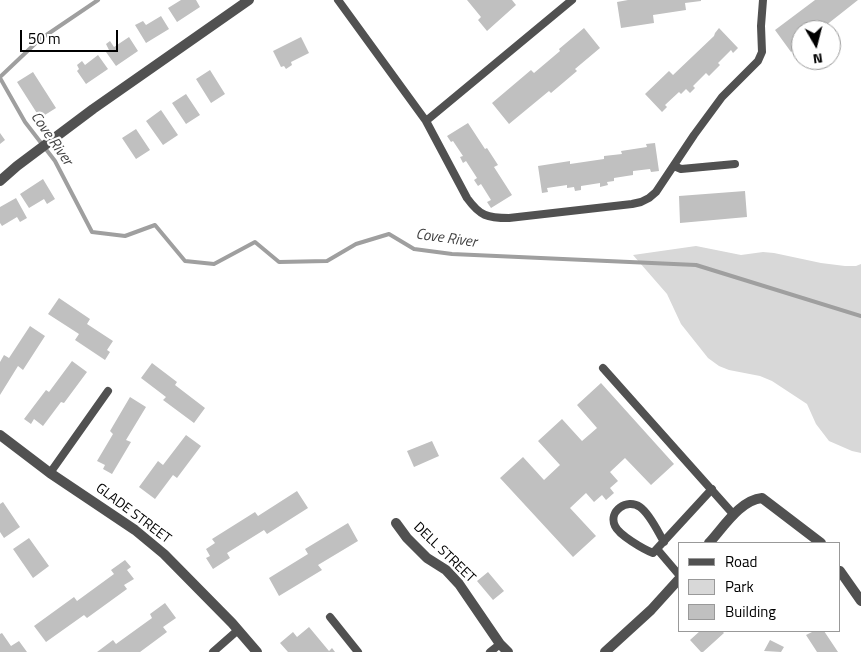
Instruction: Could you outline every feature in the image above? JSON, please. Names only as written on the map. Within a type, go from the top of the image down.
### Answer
[{"type":"street","points":[[0,181],[93,109],[249,0]]},
{"type":"street","name":"GLADE STREET","points":[[0,435],[50,473],[135,530],[164,554],[257,652]]},
{"type":"street","points":[[711,542],[747,503],[762,498],[820,542]]},
{"type":"street","name":"DELL STREET","points":[[396,523],[406,538],[427,558],[446,570],[459,584],[500,644],[508,652]]},
{"type":"street","points":[[841,572],[861,601]]},
{"type":"street","points":[[604,652],[651,610],[678,579]]},
{"type":"lane","points":[[338,0],[426,121],[467,198],[483,214],[494,218],[608,207],[641,202],[649,198],[656,192],[722,97],[758,61],[762,52],[763,0]]},
{"type":"lane","points":[[426,121],[572,0]]},
{"type":"lane","points":[[674,166],[682,168],[735,164]]},
{"type":"lane","points":[[603,368],[734,515]]},
{"type":"lane","points":[[50,473],[108,391]]},
{"type":"lane","points":[[664,542],[641,507],[634,504],[622,506],[614,515],[615,527],[620,532],[640,547],[653,553],[664,542],[712,489]]},
{"type":"lane","points":[[657,549],[678,575]]},
{"type":"lane","points":[[330,617],[358,652]]},
{"type":"lane","points":[[213,652],[238,630]]},
{"type":"lane","points":[[490,652],[500,644]]},
{"type":"green space","points":[[696,246],[741,255],[763,252],[845,266],[861,264],[861,453],[829,441],[816,424],[807,404],[772,381],[760,376],[729,370],[708,358],[681,324],[667,294],[633,255]]},
{"type":"building","points":[[181,0],[196,0],[200,7],[177,22],[168,8]]},
{"type":"building","points":[[467,0],[512,0],[516,5],[487,31],[478,20],[481,17]]},
{"type":"building","points":[[628,0],[701,1],[685,3],[686,10],[653,15],[654,23],[621,28],[617,2]]},
{"type":"building","points":[[815,0],[858,0],[833,20],[791,20],[791,52],[775,30]]},
{"type":"building","points":[[161,16],[169,29],[146,43],[135,25],[143,21],[146,25]]},
{"type":"building","points":[[584,28],[600,48],[551,93],[549,91],[509,124],[492,103],[531,70],[534,73]]},
{"type":"building","points":[[719,28],[738,48],[733,53],[731,50],[718,63],[720,65],[709,76],[706,73],[693,86],[695,88],[690,93],[686,89],[681,94],[679,92],[665,105],[667,107],[662,112],[645,94],[669,71],[673,75],[714,36]]},
{"type":"building","points":[[129,37],[138,51],[116,66],[106,52],[109,50],[106,44],[110,41],[114,47]]},
{"type":"building","points":[[301,37],[309,53],[291,62],[292,65],[286,69],[284,66],[281,67],[273,51]]},
{"type":"building","points":[[98,55],[108,69],[86,84],[77,71],[79,69],[77,65],[82,61],[85,65]]},
{"type":"building","points":[[210,70],[225,94],[211,103],[196,79]]},
{"type":"building","points":[[33,72],[56,108],[40,118],[17,82]]},
{"type":"building","points":[[186,94],[200,115],[186,124],[172,103]]},
{"type":"building","points":[[161,110],[178,135],[163,145],[146,121]]},
{"type":"building","points":[[468,123],[498,165],[494,167],[512,195],[491,208],[487,202],[491,200],[481,184],[478,186],[474,180],[477,178],[466,161],[463,163],[460,157],[463,156],[453,141],[451,142],[447,136]]},
{"type":"building","points":[[136,129],[150,150],[136,159],[122,138]]},
{"type":"building","points":[[0,133],[5,140],[0,144]]},
{"type":"building","points":[[655,143],[659,171],[651,172],[650,169],[633,171],[633,175],[614,178],[614,181],[607,182],[608,185],[600,187],[600,183],[581,186],[581,190],[575,191],[574,187],[567,188],[567,185],[547,188],[548,192],[542,193],[538,166],[570,161],[570,164],[604,159],[604,156],[622,154],[621,151],[647,147],[646,144]]},
{"type":"building","points":[[43,179],[55,199],[47,204],[44,199],[29,208],[20,194]]},
{"type":"building","points":[[745,191],[747,217],[680,223],[679,196]]},
{"type":"building","points":[[16,198],[27,218],[20,222],[17,217],[2,226],[0,223],[0,207]]},
{"type":"building","points":[[59,298],[90,319],[87,324],[113,341],[107,350],[110,352],[105,360],[75,340],[79,334],[48,314]]},
{"type":"building","points":[[30,326],[45,336],[23,370],[18,366],[0,395],[0,362],[4,355],[9,358]]},
{"type":"building","points":[[72,361],[87,372],[64,403],[61,402],[43,426],[34,419],[31,424],[24,419],[46,390],[49,392]]},
{"type":"building","points":[[152,363],[177,382],[175,385],[205,408],[194,423],[163,400],[166,397],[141,378]]},
{"type":"building","points":[[601,383],[674,464],[651,485],[625,458],[610,472],[618,481],[610,488],[614,493],[606,500],[602,495],[594,502],[586,493],[570,508],[596,536],[573,557],[500,478],[523,457],[544,480],[560,465],[538,441],[562,419],[582,441],[597,428],[577,405]]},
{"type":"building","points":[[130,397],[146,407],[126,440],[131,442],[112,474],[103,469],[105,465],[97,461],[113,434],[110,431]]},
{"type":"building","points":[[186,435],[201,446],[177,478],[173,475],[155,499],[139,487],[158,461],[163,465]]},
{"type":"building","points":[[432,441],[439,456],[414,467],[407,451]]},
{"type":"building","points":[[297,491],[308,508],[267,534],[264,530],[227,553],[230,558],[213,569],[206,558],[210,556],[206,549],[215,543],[212,539],[255,512],[258,516]]},
{"type":"building","points":[[3,502],[20,527],[4,538],[0,532],[0,504]]},
{"type":"building","points":[[348,523],[358,541],[318,565],[322,570],[279,596],[269,578],[308,554],[305,549]]},
{"type":"building","points":[[29,538],[49,566],[33,578],[13,549]]},
{"type":"building","points":[[125,560],[131,567],[127,570],[134,579],[124,585],[127,589],[87,618],[84,615],[46,642],[34,626],[74,597],[77,601],[114,574],[111,570]]},
{"type":"building","points":[[488,572],[504,591],[493,600],[477,581]]},
{"type":"building","points":[[165,603],[176,618],[163,627],[167,632],[140,652],[97,652],[113,640],[116,644],[152,618],[150,614]]},
{"type":"building","points":[[309,627],[329,651],[332,648],[335,652],[288,652],[280,643],[293,632],[297,637]]},
{"type":"building","points":[[699,632],[724,633],[703,652],[690,640]]},
{"type":"building","points":[[812,632],[825,632],[838,652],[817,652],[806,635]]},
{"type":"building","points":[[2,633],[11,646],[19,641],[27,652],[0,652],[0,634]]},
{"type":"building","points":[[770,640],[784,647],[781,652],[764,651]]},
{"type":"waterway","name":"Cove River","points":[[0,77],[39,40],[98,0]]},
{"type":"waterway","name":"Cove River","points":[[0,78],[25,122],[55,161],[92,232],[125,236],[155,225],[185,261],[214,264],[255,242],[279,262],[327,261],[356,244],[389,234],[414,249],[452,254],[696,265],[861,316]]}]
